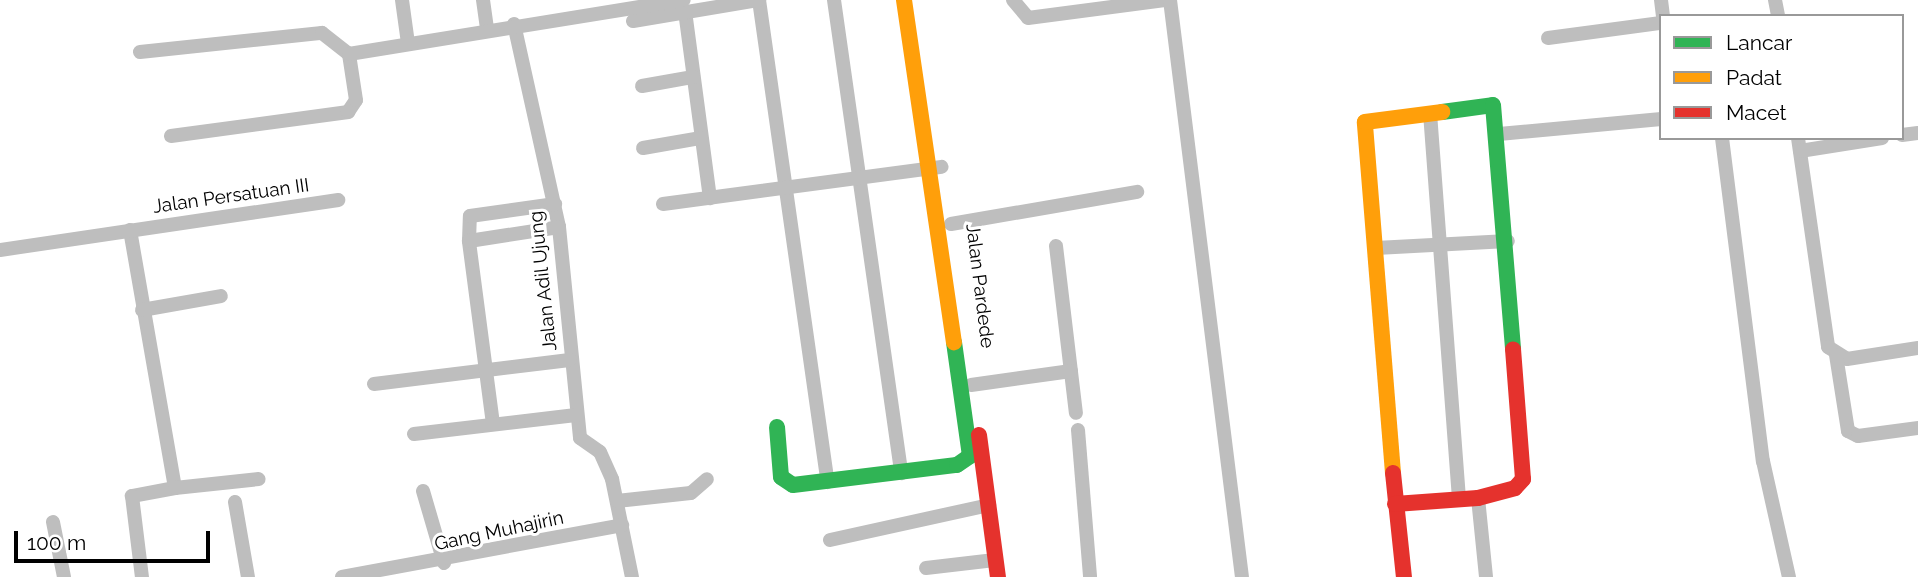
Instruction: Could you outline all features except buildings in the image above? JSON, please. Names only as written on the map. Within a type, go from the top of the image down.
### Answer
[{"type":"street","points":[[402,0],[408,43]]},
{"type":"street","points":[[483,0],[486,28]]},
{"type":"street","points":[[349,54],[514,24],[685,5],[759,0],[828,482]]},
{"type":"street","points":[[834,0],[857,179],[901,473]]},
{"type":"street","points":[[777,427],[785,483],[828,482],[957,465],[970,456],[936,168],[904,0]]},
{"type":"street","name":"Jalan Pardede","points":[[918,0],[936,168],[951,224],[998,577]]},
{"type":"street","points":[[1013,0],[1028,18],[1165,0]]},
{"type":"street","points":[[1170,0],[1242,577]]},
{"type":"street","points":[[633,22],[685,5]]},
{"type":"street","points":[[685,5],[710,198]]},
{"type":"street","points":[[1548,38],[1659,23]]},
{"type":"street","name":"Jalan Adil Ujung","points":[[514,24],[559,227],[570,359],[580,438],[600,452],[617,501],[632,577]]},
{"type":"street","points":[[140,52],[322,33],[349,54],[356,100],[348,111],[171,136]]},
{"type":"street","points":[[642,86],[693,77]]},
{"type":"street","points":[[1395,504],[1478,498],[1515,488],[1523,479],[1508,241],[1499,134],[1493,105],[1365,122],[1395,504],[1404,577]]},
{"type":"street","points":[[1430,113],[1459,499]]},
{"type":"street","points":[[1499,134],[1659,119]]},
{"type":"street","points":[[643,148],[701,138]]},
{"type":"street","points":[[1722,140],[1763,461],[1790,577]]},
{"type":"street","points":[[1858,140],[1799,145],[1828,346],[1836,355],[1848,431],[1858,436],[1918,428]]},
{"type":"street","points":[[663,204],[936,168]]},
{"type":"street","points":[[951,224],[1137,192]]},
{"type":"street","name":"Jalan Persatuan III","points":[[0,250],[338,200]]},
{"type":"street","points":[[493,424],[469,241],[470,216],[555,204]]},
{"type":"street","points":[[469,241],[559,227]]},
{"type":"street","points":[[130,230],[175,488]]},
{"type":"street","points":[[1376,248],[1508,241]]},
{"type":"street","points":[[1056,246],[1076,413]]},
{"type":"street","points":[[142,310],[221,296]]},
{"type":"street","points":[[1836,355],[1918,348]]},
{"type":"street","points":[[374,384],[485,372],[570,359]]},
{"type":"street","points":[[971,385],[1071,371]]},
{"type":"street","points":[[414,433],[576,415]]},
{"type":"street","points":[[1078,430],[1090,577]]},
{"type":"street","points":[[142,577],[132,496],[175,488],[259,479]]},
{"type":"street","points":[[617,501],[691,494],[707,479]]},
{"type":"street","points":[[423,491],[444,563]]},
{"type":"street","points":[[1478,498],[1486,577]]},
{"type":"street","points":[[235,502],[247,577]]},
{"type":"street","points":[[830,540],[989,505]]},
{"type":"street","points":[[53,522],[64,577]]},
{"type":"street","name":"Gang Muhajirin","points":[[342,577],[426,571],[444,563],[622,525]]},
{"type":"street","points":[[926,568],[995,560]]},
{"type":"traffic: fast","points":[[1442,112],[1493,105],[1513,349]]},
{"type":"traffic: fast","points":[[777,427],[781,477],[793,485],[957,465],[970,456],[954,342]]},
{"type":"traffic: slow","points":[[904,0],[954,342]]},
{"type":"traffic: slow","points":[[1393,473],[1365,122],[1442,112]]},
{"type":"traffic: jam","points":[[1395,504],[1478,498],[1515,488],[1523,479],[1513,349]]},
{"type":"traffic: jam","points":[[979,435],[998,577]]},
{"type":"traffic: jam","points":[[1393,473],[1404,577]]}]
